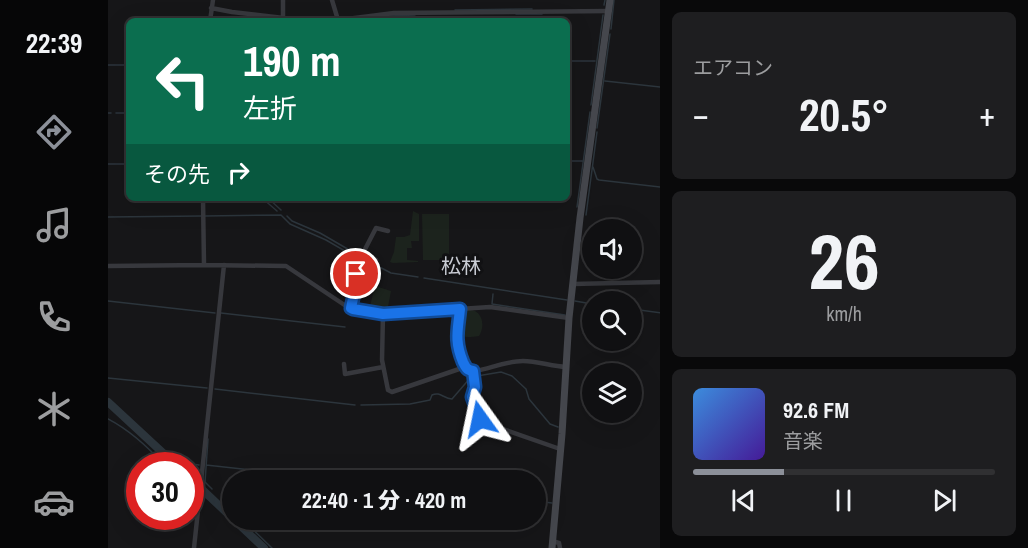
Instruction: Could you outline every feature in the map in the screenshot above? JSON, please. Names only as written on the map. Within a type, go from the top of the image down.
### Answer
[{"type":"main road","points":[[552,544],[569,318],[583,187],[610,0]]},
{"type":"street","points":[[210,18],[213,0]]},
{"type":"street","points":[[211,8],[283,18],[283,0]]},
{"type":"street","points":[[332,0],[337,18]]},
{"type":"street","points":[[354,18],[394,13],[609,11]]},
{"type":"street","points":[[203,201],[204,265]]},
{"type":"street","points":[[351,308],[356,274],[363,252],[376,228],[388,231]]},
{"type":"street","points":[[363,252],[376,260]]},
{"type":"street","points":[[194,548],[224,265]]},
{"type":"street","points":[[108,266],[286,266],[351,308],[383,314],[490,307],[569,318]]},
{"type":"street","points":[[573,284],[660,282]]},
{"type":"street","points":[[460,309],[457,341],[468,370],[526,361],[566,367]]},
{"type":"street","points":[[383,314],[383,368],[388,390],[392,392],[465,367]]},
{"type":"street","points":[[344,364],[345,374],[383,368]]},
{"type":"street","points":[[473,371],[475,387],[472,397],[480,419],[485,425],[560,449]]},
{"type":"street","points":[[465,428],[480,419]]},
{"type":"street","points":[[552,544],[559,543],[560,548]]},
{"type":"shaded area","points":[[413,211],[419,214],[419,241],[411,241],[412,248],[407,248],[407,260],[418,262],[390,262],[396,237],[410,235]]},
{"type":"shaded area","points":[[422,214],[449,214],[449,260],[423,260]]},
{"type":"shaded area","points":[[375,286],[391,291],[387,312],[369,310]]},
{"type":"shaded area","points":[[464,309],[475,311],[482,319],[479,336],[467,337],[457,332],[456,315]]},
{"type":"waterway","points":[[604,5],[605,0]]},
{"type":"waterway","points":[[611,29],[614,0]]},
{"type":"waterway","points":[[455,10],[532,9]]},
{"type":"waterway","points":[[516,14],[542,14]]},
{"type":"waterway","points":[[389,16],[415,15]]},
{"type":"waterway","points":[[591,105],[603,15]]},
{"type":"waterway","points":[[248,16],[255,17]]},
{"type":"waterway","points":[[597,128],[610,34]]},
{"type":"waterway","points":[[570,61],[595,61]]},
{"type":"waterway","points":[[108,65],[126,65]]},
{"type":"waterway","points":[[605,81],[660,87]]},
{"type":"waterway","points":[[577,207],[590,112]]},
{"type":"waterway","points":[[116,113],[126,113]]},
{"type":"waterway","points":[[586,215],[597,132]]},
{"type":"waterway","points":[[570,161],[582,161]]},
{"type":"waterway","points":[[108,164],[126,164]]},
{"type":"waterway","points":[[593,167],[599,180],[660,187]]},
{"type":"waterway","points":[[265,201],[277,211]]},
{"type":"waterway","points":[[271,201],[281,210]]},
{"type":"waterway","points":[[205,216],[281,215],[290,224],[326,240],[357,258]]},
{"type":"waterway","points":[[108,217],[201,216]]},
{"type":"waterway","points":[[287,216],[292,221],[320,233],[358,255]]},
{"type":"waterway","points":[[364,259],[391,273],[418,277]]},
{"type":"waterway","points":[[424,278],[567,300]]},
{"type":"waterway","points":[[493,294],[492,304],[565,315]]},
{"type":"waterway","points":[[108,301],[215,313]]},
{"type":"waterway","points":[[575,301],[582,302]]},
{"type":"waterway","points":[[642,310],[660,313]]},
{"type":"waterway","points":[[221,313],[345,327]]},
{"type":"waterway","points":[[477,376],[501,372],[512,376],[526,389],[529,399],[550,424],[558,427]]},
{"type":"waterway","points":[[361,405],[410,404],[430,400],[435,394],[452,399],[471,377]]},
{"type":"waterway","points":[[108,378],[207,388]]},
{"type":"waterway","points":[[215,389],[355,405]]},
{"type":"waterway","points":[[108,402],[162,452]]},
{"type":"waterway","points":[[108,419],[138,439],[151,452]]},
{"type":"waterway","points":[[208,439],[205,482],[212,489]]},
{"type":"waterway","points":[[206,465],[251,470]]},
{"type":"waterway","points":[[204,491],[264,548]]},
{"type":"waterway","points":[[546,502],[552,503]]},
{"type":"waterway","points":[[253,530],[272,548]]},
{"type":"district","name":"松林","points":[[461,266]]},
{"type":"route","points":[[356,274],[351,308],[353,309],[383,314],[460,309],[458,344],[465,367],[473,371],[475,387],[472,397],[480,419]]}]
